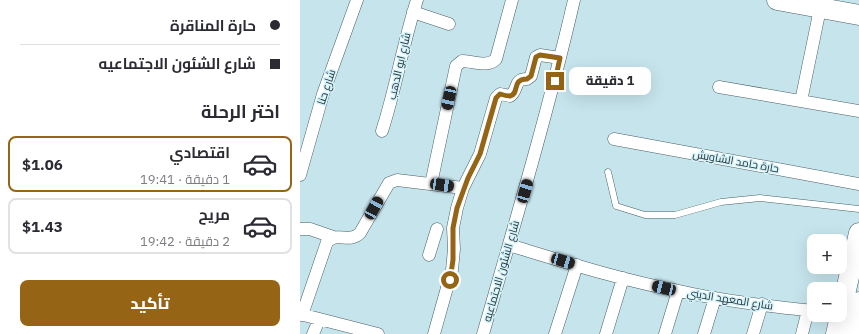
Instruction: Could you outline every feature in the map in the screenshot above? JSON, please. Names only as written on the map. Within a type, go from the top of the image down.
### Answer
[{"type":"main road","points":[[777,0],[859,15]]},
{"type":"main road","points":[[847,284],[859,233]]},
{"type":"main road","points":[[852,334],[859,302]]},
{"type":"main road","points":[[836,334],[838,322]]},
{"type":"street","name":"شارع حنا","points":[[300,175],[323,94],[357,0]]},
{"type":"street","name":"شارع ابو الدهب","points":[[382,131],[395,87],[404,41],[417,0]]},
{"type":"street","points":[[431,184],[456,66],[465,61],[487,64],[496,59],[512,0]]},
{"type":"street","name":"شارع الشئون الاجتماعيه","points":[[483,334],[532,164],[574,0]]},
{"type":"street","points":[[801,101],[820,9]]},
{"type":"street","points":[[413,12],[449,24]]},
{"type":"street","points":[[434,334],[452,270],[454,218],[463,188],[480,154],[496,98],[500,94],[510,96],[514,94],[518,82],[531,76],[538,55],[560,58]]},
{"type":"street","points":[[719,87],[859,111]]},
{"type":"street","name":"حارة حامد الشاويش","points":[[614,139],[859,184]]},
{"type":"street","points":[[300,228],[332,238],[348,238],[357,236],[386,186],[392,181],[397,180],[463,188]]},
{"type":"street","points":[[429,254],[437,232],[453,239]]},
{"type":"street","points":[[332,238],[326,244],[301,315],[375,334]]},
{"type":"street","name":"شارع المعهد الديني","points":[[509,246],[623,278],[678,291],[716,298],[807,310]]},
{"type":"street","points":[[556,334],[577,265]]},
{"type":"street","points":[[606,334],[623,278]]},
{"type":"street","points":[[665,334],[678,291]]},
{"type":"street","points":[[704,334],[716,298]]},
{"type":"street","points":[[753,334],[762,304]]},
{"type":"street","points":[[313,334],[319,320]]},
{"type":"street","points":[[802,334],[807,321]]},
{"type":"lane","points":[[608,172],[616,206],[645,215],[675,215],[721,202],[760,198],[859,209]]},
{"type":"route","points":[[450,280],[454,249],[454,218],[468,178],[480,154],[496,98],[500,94],[510,96],[514,94],[518,82],[531,76],[536,57],[538,55],[560,58],[555,81]]}]
